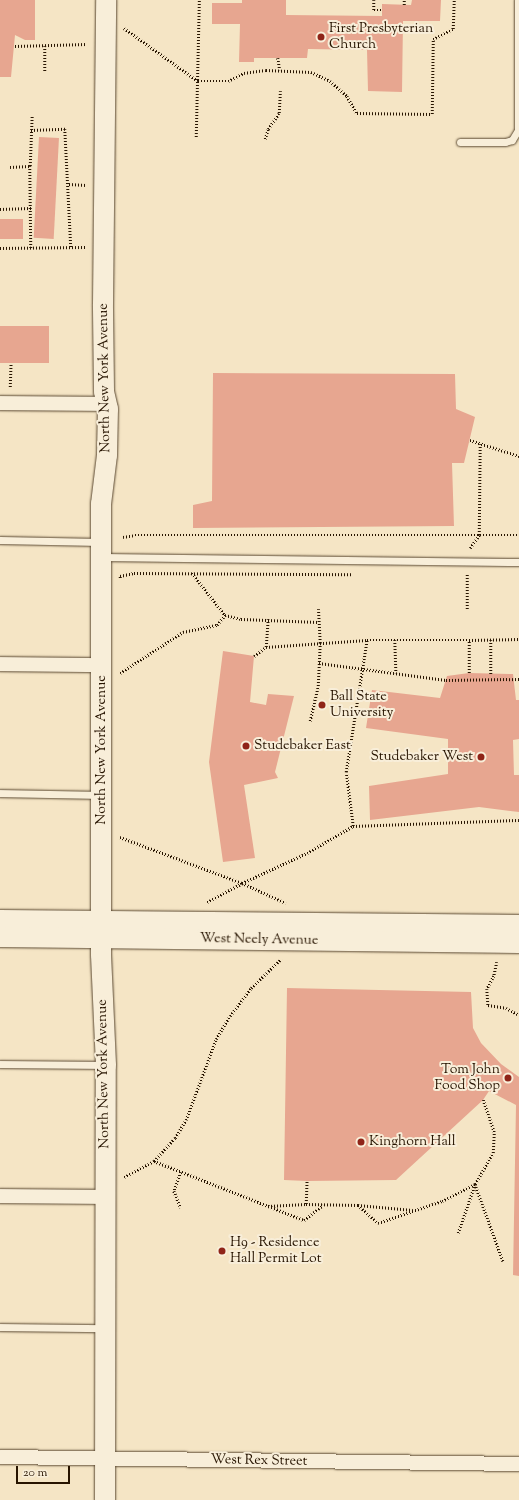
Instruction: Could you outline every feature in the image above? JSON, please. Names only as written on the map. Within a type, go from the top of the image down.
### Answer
[{"type":"street","name":"North New York Avenue","points":[[105,1500],[106,1459],[104,1328],[106,1065],[102,930],[102,795],[114,668],[101,550],[101,504],[107,456],[107,404],[104,391],[103,304],[106,0]]},
{"type":"street","points":[[5,403],[107,404]]},
{"type":"street","points":[[0,664],[114,668]]},
{"type":"street","name":"West Neely Avenue","points":[[0,920],[102,930],[519,943]]},
{"type":"street","name":"West Neely Avenue","points":[[0,937],[102,930],[519,925]]},
{"type":"street","points":[[0,1196],[105,1197]]},
{"type":"street","name":"West Rex Street","points":[[0,1457],[519,1464]]},
{"type":"lane","points":[[460,142],[505,142],[512,140],[518,130],[518,0]]},
{"type":"lane","points":[[0,540],[101,550],[467,562],[519,562]]},
{"type":"lane","points":[[0,793],[102,795]]},
{"type":"lane","points":[[0,1064],[106,1065]]},
{"type":"lane","points":[[0,1327],[104,1328]]},
{"type":"path","points":[[196,137],[199,0]]},
{"type":"path","points":[[374,0],[374,10],[382,10]]},
{"type":"path","points":[[404,0],[404,5]]},
{"type":"path","points":[[120,25],[198,81],[228,81],[244,73],[280,70],[311,72],[330,82],[347,96],[357,113],[432,114],[433,39],[453,28],[454,0]]},
{"type":"path","points":[[15,46],[90,44]]},
{"type":"path","points":[[45,46],[45,72]]},
{"type":"path","points":[[278,58],[280,70]]},
{"type":"path","points":[[265,139],[268,129],[279,113],[280,91]]},
{"type":"path","points":[[31,248],[30,166],[32,115]]},
{"type":"path","points":[[0,248],[71,247],[65,129],[31,130]]},
{"type":"path","points":[[10,167],[30,166]]},
{"type":"path","points":[[0,209],[31,208]]},
{"type":"path","points":[[5,403],[11,364]]},
{"type":"path","points":[[470,440],[519,456]]},
{"type":"path","points":[[467,609],[467,552],[479,535],[480,444]]},
{"type":"path","points":[[123,536],[519,535]]},
{"type":"path","points":[[119,581],[120,576],[134,573],[357,574]]},
{"type":"path","points":[[191,573],[225,615],[241,619],[318,622]]},
{"type":"path","points":[[460,575],[475,575]]},
{"type":"path","points":[[310,721],[318,686],[320,643],[318,609]]},
{"type":"path","points":[[120,681],[114,668],[184,632],[217,625],[225,615]]},
{"type":"path","points":[[266,647],[268,619]]},
{"type":"path","points":[[254,656],[266,647],[320,643],[367,640],[519,639]]},
{"type":"path","points":[[353,826],[346,772],[364,669],[367,640]]},
{"type":"path","points":[[395,640],[396,673]]},
{"type":"path","points":[[469,640],[469,674]]},
{"type":"path","points":[[491,640],[491,674]]},
{"type":"path","points":[[319,663],[446,680],[519,679]]},
{"type":"path","points":[[204,904],[242,883],[307,853],[353,826],[519,820]]},
{"type":"path","points":[[119,844],[119,836],[242,883],[290,904]]},
{"type":"path","points":[[119,1177],[126,1176],[154,1162],[175,1138],[186,1120],[216,1039],[230,1016],[251,988],[280,961],[285,954]]},
{"type":"path","points":[[497,958],[494,976],[487,989],[488,1005],[506,1008],[519,1015]]},
{"type":"path","points":[[458,1233],[475,1184],[493,1153],[494,1132],[483,1100]]},
{"type":"path","points":[[154,1162],[304,1220],[323,1205]]},
{"type":"path","points":[[181,1172],[174,1191],[181,1208]]},
{"type":"path","points":[[306,1204],[307,1181]]},
{"type":"path","points":[[358,1205],[378,1224],[442,1201],[475,1184]]},
{"type":"path","points":[[475,1184],[503,1261]]},
{"type":"path","points":[[267,1206],[306,1204],[358,1205],[416,1210]]},
{"type":"building","points":[[0,0],[35,0],[35,40],[25,40],[15,35],[11,77],[0,77]]},
{"type":"building","name":"First Presbyterian Church","points":[[242,0],[286,0],[286,15],[382,16],[382,4],[411,5],[412,0],[441,0],[440,21],[403,21],[402,92],[368,91],[367,50],[308,49],[307,58],[254,58],[254,62],[239,62],[240,24],[212,24],[212,3],[242,3]]},
{"type":"building","points":[[39,137],[59,138],[54,239],[34,238]]},
{"type":"building","points":[[0,219],[23,219],[23,239],[0,239]]},
{"type":"building","points":[[0,326],[49,326],[49,363],[0,363]]},
{"type":"building","points":[[213,373],[455,374],[456,409],[475,417],[464,463],[452,463],[454,526],[193,528],[193,505],[212,501]]},
{"type":"building","name":"Studebaker East","points":[[223,651],[254,656],[250,702],[266,705],[268,694],[294,696],[275,772],[278,778],[244,785],[255,858],[223,862],[209,762]]},
{"type":"building","name":"Studebaker West","points":[[469,673],[513,674],[516,700],[519,700],[519,739],[513,740],[514,775],[519,775],[519,812],[479,807],[370,820],[369,786],[448,774],[448,739],[366,728],[372,690],[440,698],[447,676]]},
{"type":"building","name":"Kinghorn Hall","points":[[287,988],[471,992],[473,1028],[481,1043],[501,1064],[519,1077],[519,1276],[513,1275],[516,1105],[489,1091],[483,1100],[396,1180],[284,1180]]},
{"type":"place","name":"First Presbyterian Church","points":[[321,37]]},
{"type":"place","name":"Ball State University","points":[[322,705]]},
{"type":"place","name":"Studebaker East","points":[[246,746]]},
{"type":"place","name":"Studebaker West","points":[[481,757]]},
{"type":"place","name":"Tom John Food Shop","points":[[508,1078]]},
{"type":"place","name":"Kinghorn Hall","points":[[361,1142]]},
{"type":"place","name":"H9 - Residence Hall Permit Lot","points":[[222,1251]]}]
